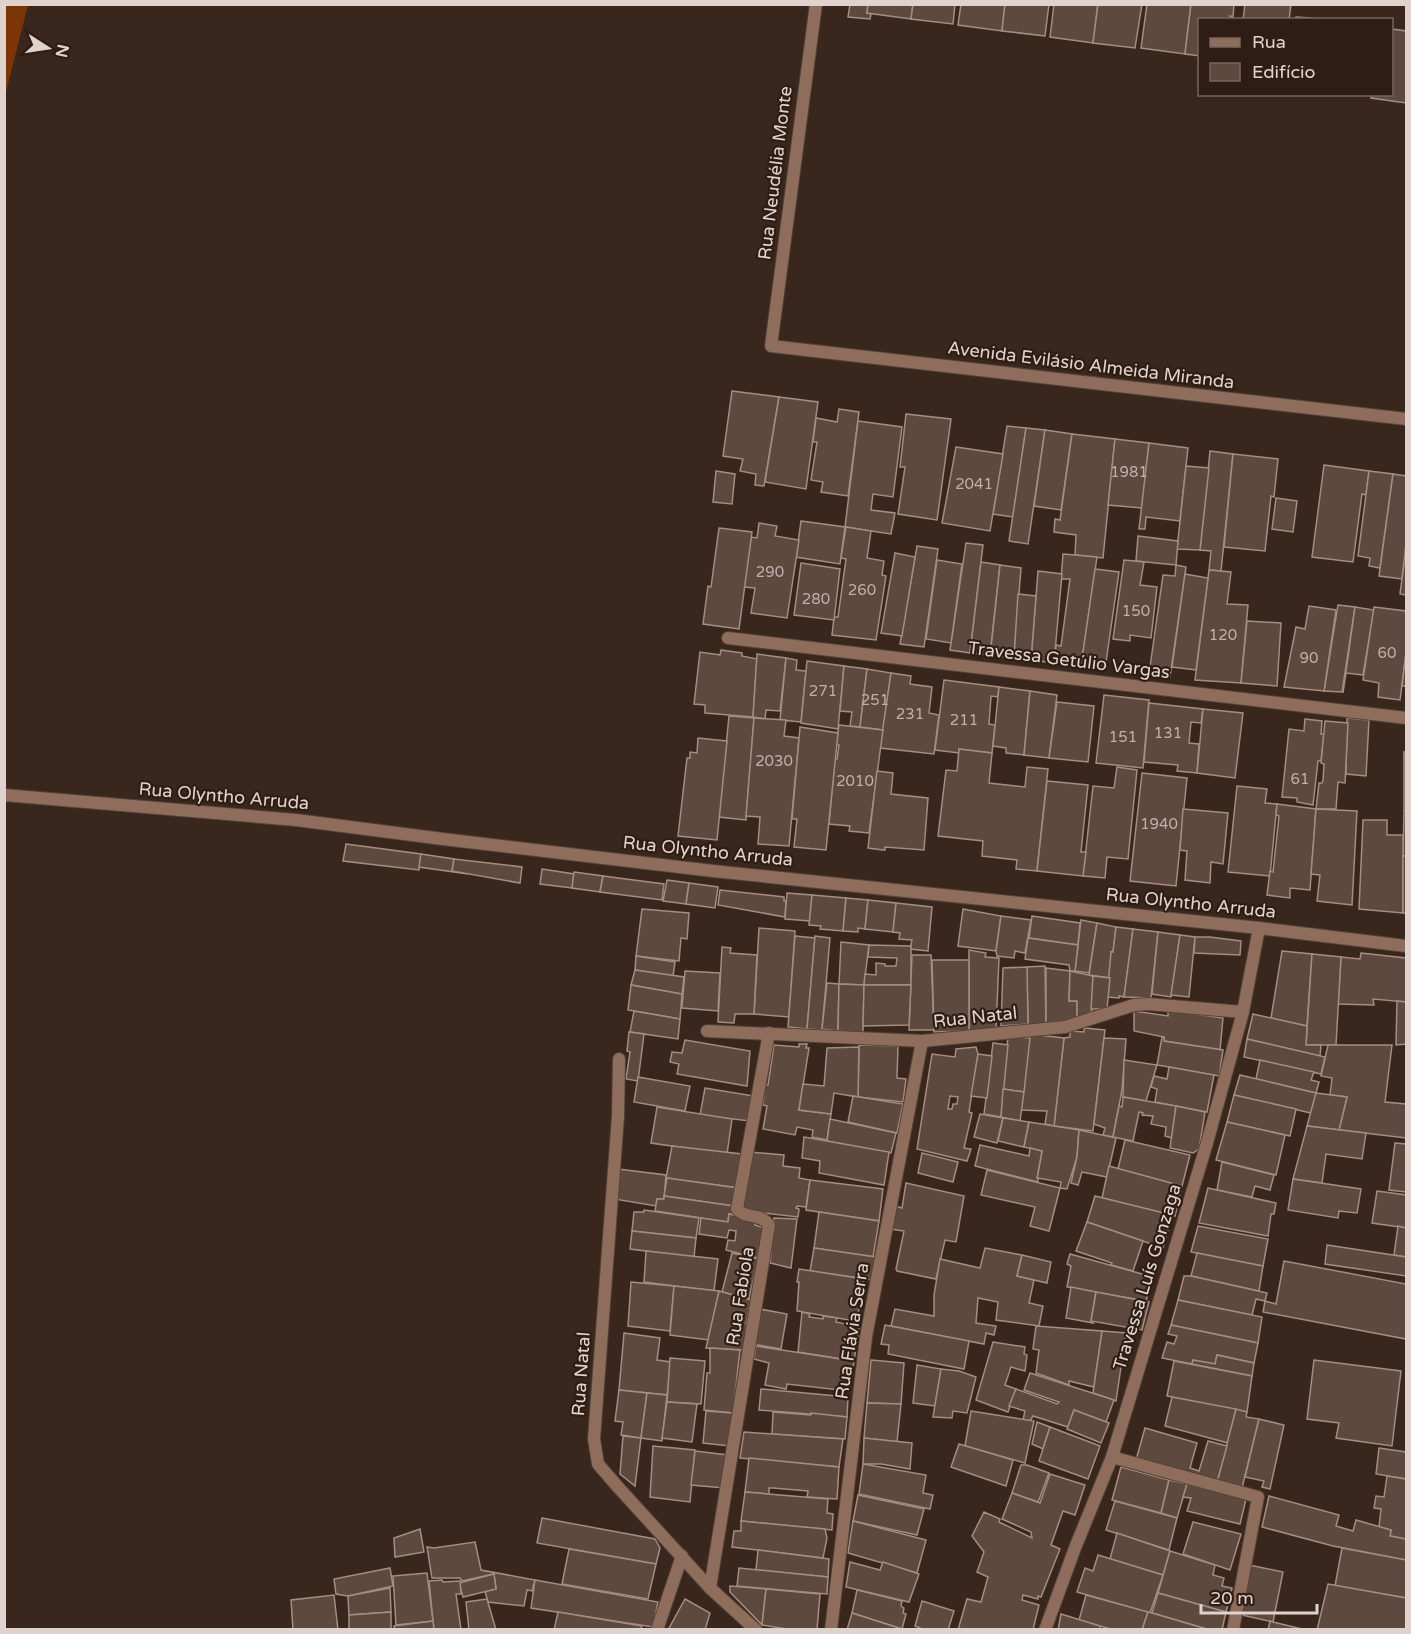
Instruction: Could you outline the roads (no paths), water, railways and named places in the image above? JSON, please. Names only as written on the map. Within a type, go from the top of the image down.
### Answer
[{"type":"street","name":"Rua Neudélia Monte","points":[[771,346],[816,4]]},
{"type":"street","name":"Avenida Evilásio Almeida Miranda","points":[[771,346],[1407,419]]},
{"type":"street","name":"Travessa Getúlio Vargas","points":[[728,638],[1407,718]]},
{"type":"street","name":"Rua Olyntho Arruda","points":[[4,795],[296,820],[725,872],[1259,928],[1407,946]]},
{"type":"street","name":"Travessa Luís Gonzaga","points":[[1045,1629],[1112,1457],[1207,1143],[1243,1012],[1259,928]]},
{"type":"street","name":"Rua Natal","points":[[707,1031],[922,1041],[1065,1027],[1134,1005],[1148,1004],[1243,1012]]},
{"type":"street","name":"Rua Fabíola","points":[[710,1588],[769,1225],[762,1217],[746,1215],[737,1209],[769,1033]]},
{"type":"street","name":"Rua Flávia Serra","points":[[831,1629],[866,1336],[922,1041]]},
{"type":"street","name":"Rua Natal","points":[[619,1059],[618,1116],[594,1438],[598,1464],[710,1588],[756,1629]]},
{"type":"street","points":[[1112,1457],[1258,1497],[1233,1629]]},
{"type":"street","points":[[657,1629],[682,1556]]}]
